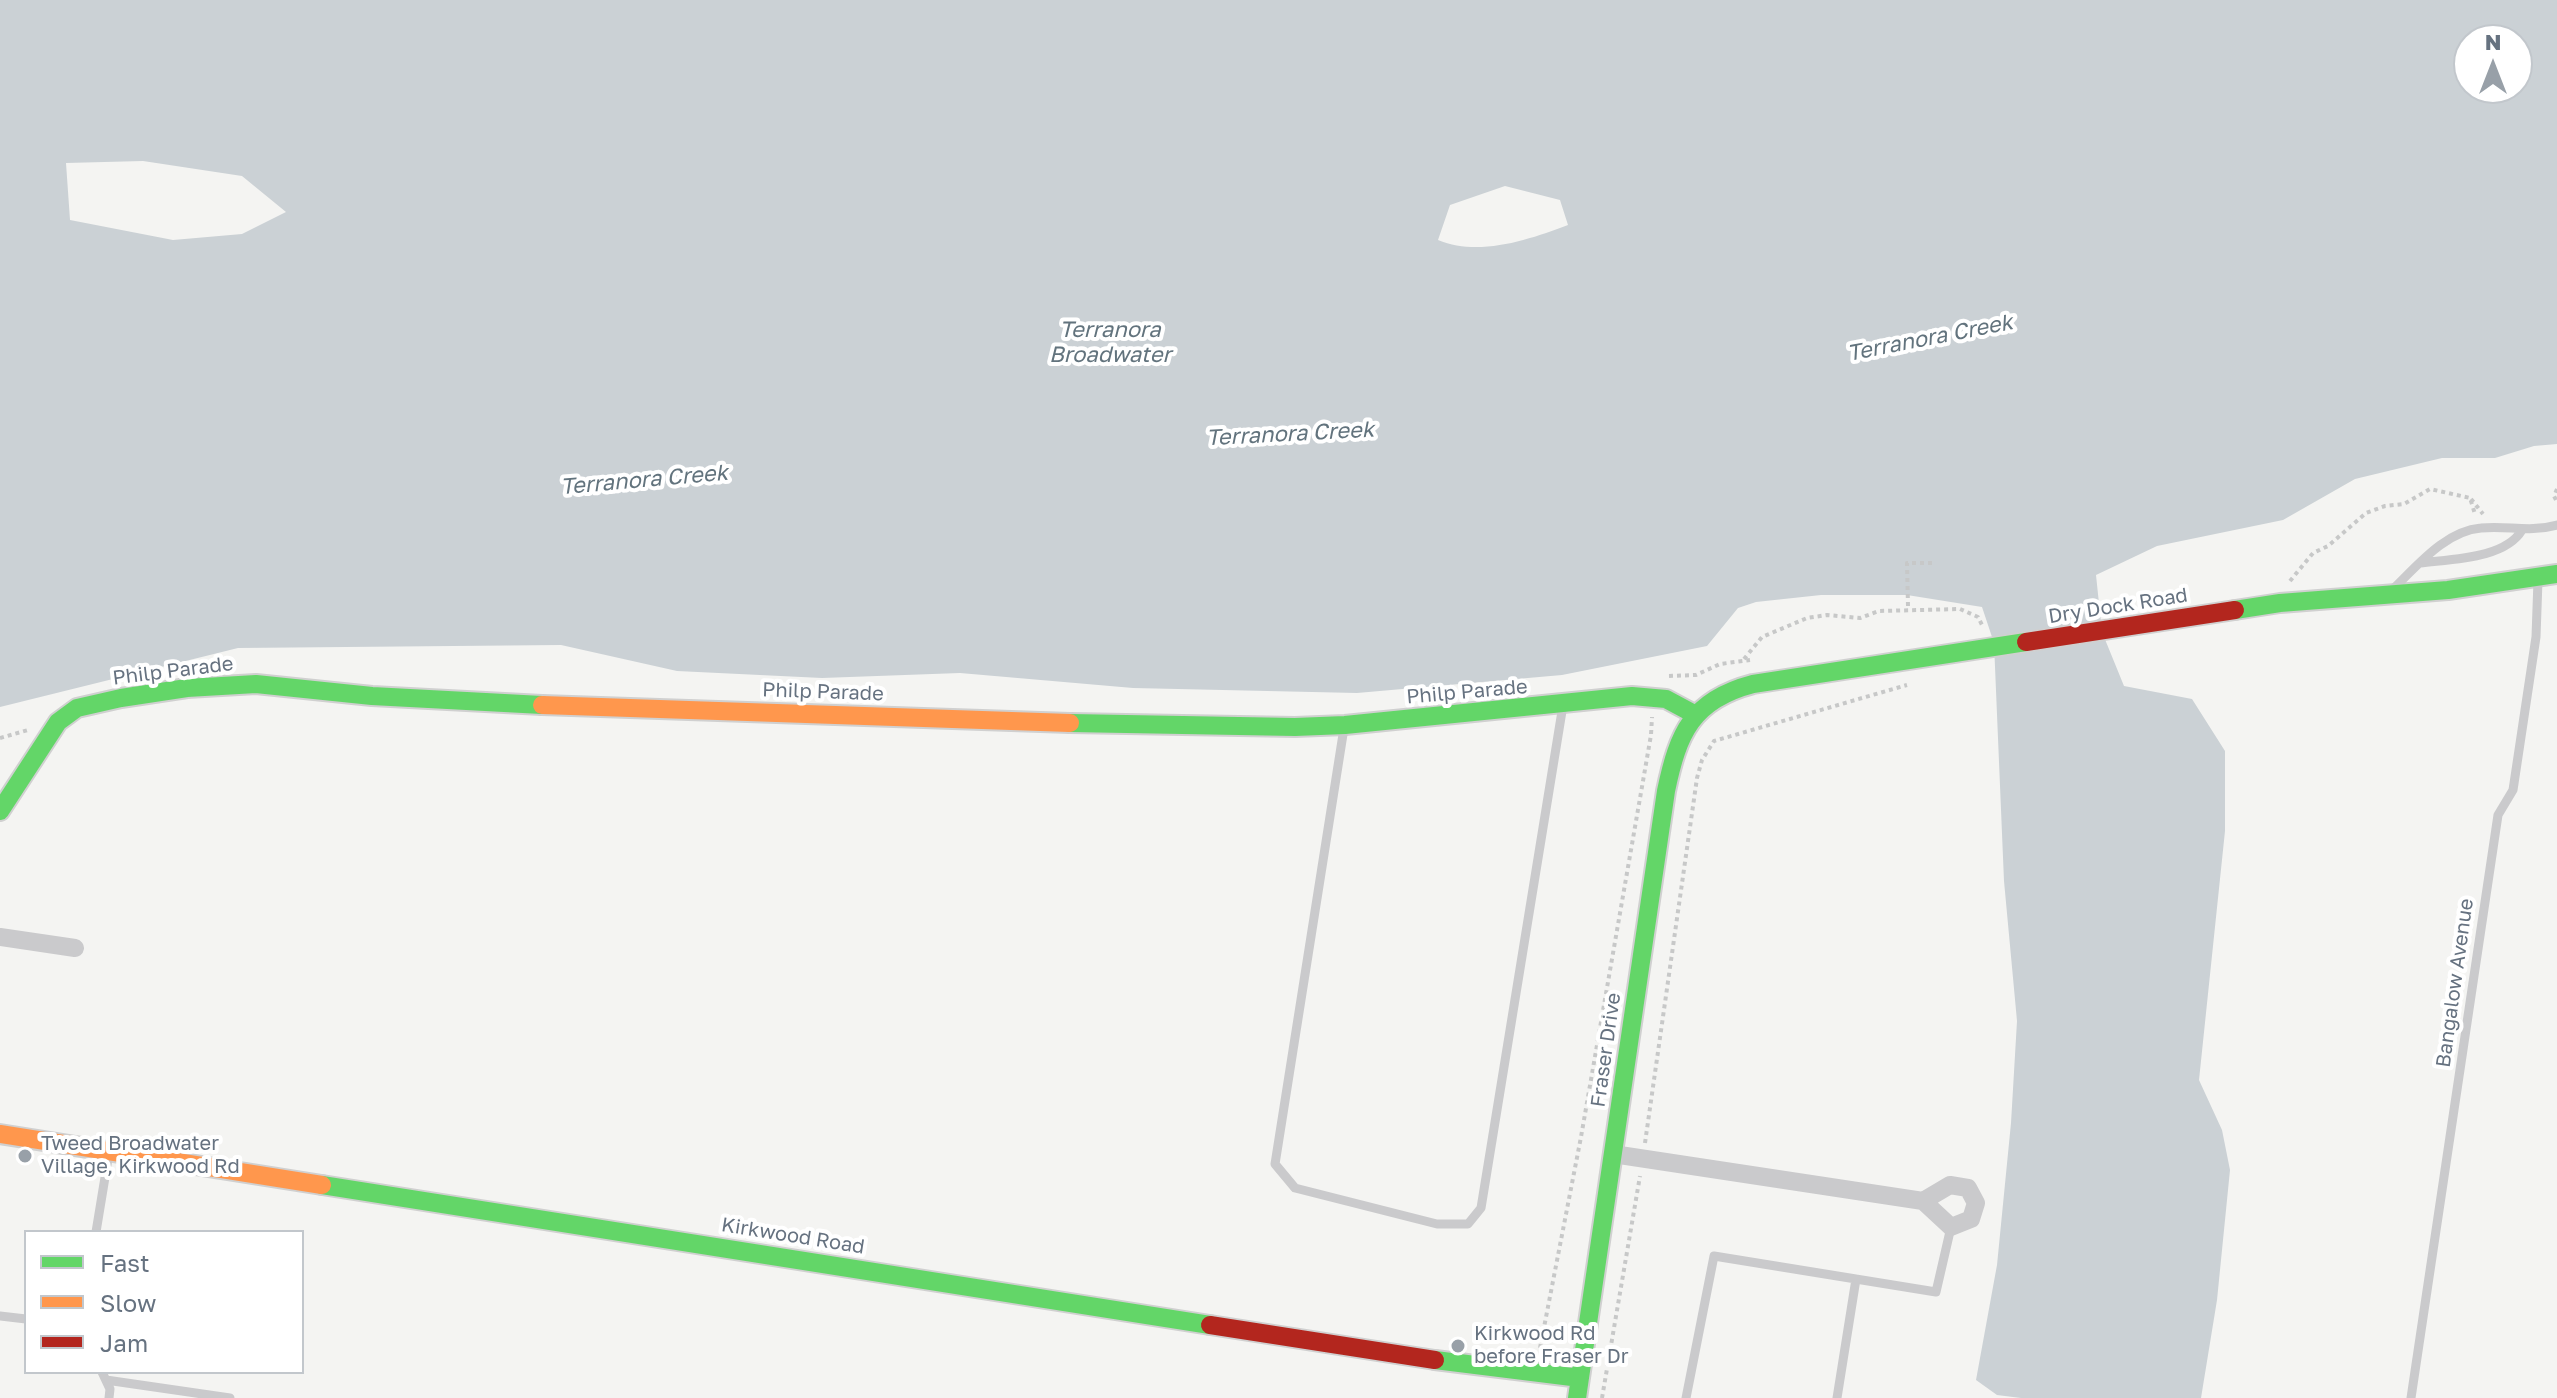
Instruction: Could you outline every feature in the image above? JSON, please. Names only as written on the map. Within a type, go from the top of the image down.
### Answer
[{"type":"street","name":"Dry Dock Road","points":[[1694,714],[1717,695],[1742,686],[2280,603],[2448,590],[2548,575]]},
{"type":"street","name":"Philp Parade","points":[[0,811],[58,722],[77,708],[187,688],[256,684],[484,703],[1090,724],[1345,725],[1632,696],[1654,696],[1694,714]]},
{"type":"street","name":"Fraser Drive","points":[[1577,1398],[1668,780],[1680,737],[1694,714]]},
{"type":"street","points":[[0,937],[75,948]]},
{"type":"street","name":"Kirkwood Road","points":[[0,1134],[1465,1365],[1580,1378]]},
{"type":"street","points":[[1613,1154],[1923,1201],[1951,1227],[1971,1219],[1976,1203],[1968,1188],[1950,1185],[1923,1201]]},
{"type":"lane","points":[[2387,594],[2433,550],[2476,529],[2522,530],[2557,525]]},
{"type":"lane","points":[[2420,563],[2465,558],[2506,546],[2517,539],[2522,530]]},
{"type":"lane","name":"Bangalow Avenue","points":[[2411,1398],[2498,815],[2513,790],[2548,575]]},
{"type":"lane","points":[[1345,725],[1275,1164],[1295,1188],[1437,1224],[1468,1224],[1481,1208],[1563,705]]},
{"type":"lane","points":[[96,1230],[109,1150]]},
{"type":"lane","points":[[1686,1398],[1714,1256],[1936,1292],[1951,1227]]},
{"type":"lane","points":[[1837,1398],[1856,1279]]},
{"type":"lane","points":[[0,1316],[24,1319]]},
{"type":"lane","points":[[104,1376],[110,1389],[109,1398]]},
{"type":"lane","points":[[104,1376],[230,1398]]},
{"type":"path","points":[[2286,587],[2313,553],[2328,546],[2366,513],[2385,506],[2404,504],[2430,489],[2470,498],[2475,511],[2476,529]]},
{"type":"path","points":[[2557,489],[2554,496],[2557,502]]},
{"type":"path","points":[[1908,606],[1907,563],[1936,563]]},
{"type":"path","points":[[1742,660],[1762,637],[1790,624],[1827,615],[1860,618],[1879,611],[1960,609],[1978,617],[1985,631]]},
{"type":"path","points":[[1602,1398],[1643,1159],[1697,778],[1708,748],[1714,741],[1918,682]]},
{"type":"path","points":[[1540,1348],[1584,1121],[1651,735],[1652,711]]},
{"type":"water","name":"Terranora Broadwater","points":[[0,0],[2557,0],[2557,444],[2534,446],[2495,458],[2442,458],[2355,479],[2283,520],[2157,546],[2096,575],[2102,632],[2124,686],[2192,699],[2225,751],[2225,831],[2199,1080],[2222,1130],[2230,1170],[2217,1300],[2201,1398],[2021,1398],[1997,1395],[1976,1380],[1997,1265],[2017,1021],[2004,881],[1994,643],[1982,607],[1907,595],[1821,595],[1756,602],[1738,608],[1707,646],[1562,675],[1357,693],[1133,688],[960,673],[822,678],[677,671],[561,645],[238,648],[0,707]],"holes":[[[143,161],[242,176],[286,212],[242,234],[173,240],[70,220],[66,163]],[[1505,186],[1560,200],[1568,225],[1537,236],[1487,247],[1454,245],[1438,240],[1450,205]]]},
{"type":"traffic: fast","points":[[2235,610],[2280,603],[2448,590],[2557,574]]},
{"type":"traffic: fast","points":[[1577,1398],[1666,791],[1676,752],[1691,722],[1715,699],[1753,684],[2026,642]]},
{"type":"traffic: fast","points":[[0,811],[58,722],[77,708],[121,698],[187,688],[256,684],[372,696],[542,705]]},
{"type":"traffic: fast","points":[[1070,723],[1345,725],[1632,696],[1666,699],[1694,714]]},
{"type":"traffic: fast","points":[[322,1185],[1210,1325]]},
{"type":"traffic: fast","points":[[1435,1360],[1580,1378]]},
{"type":"traffic: slow","points":[[542,705],[1070,723]]},
{"type":"traffic: slow","points":[[0,1134],[322,1185]]},
{"type":"traffic: jam","points":[[2026,642],[2235,610]]},
{"type":"traffic: jam","points":[[1210,1325],[1435,1360]]},
{"type":"place","name":"Tweed Broadwater Village, Kirkwood Rd","points":[[25,1156]]},
{"type":"place","name":"Kirkwood Rd before Fraser Dr","points":[[1458,1346]]},
{"type":"water label","name":"Terranora Creek","points":[[1930,338]]},
{"type":"water label","name":"Terranora Creek","points":[[1290,434]]},
{"type":"water label","name":"Terranora Creek","points":[[644,480]]}]
